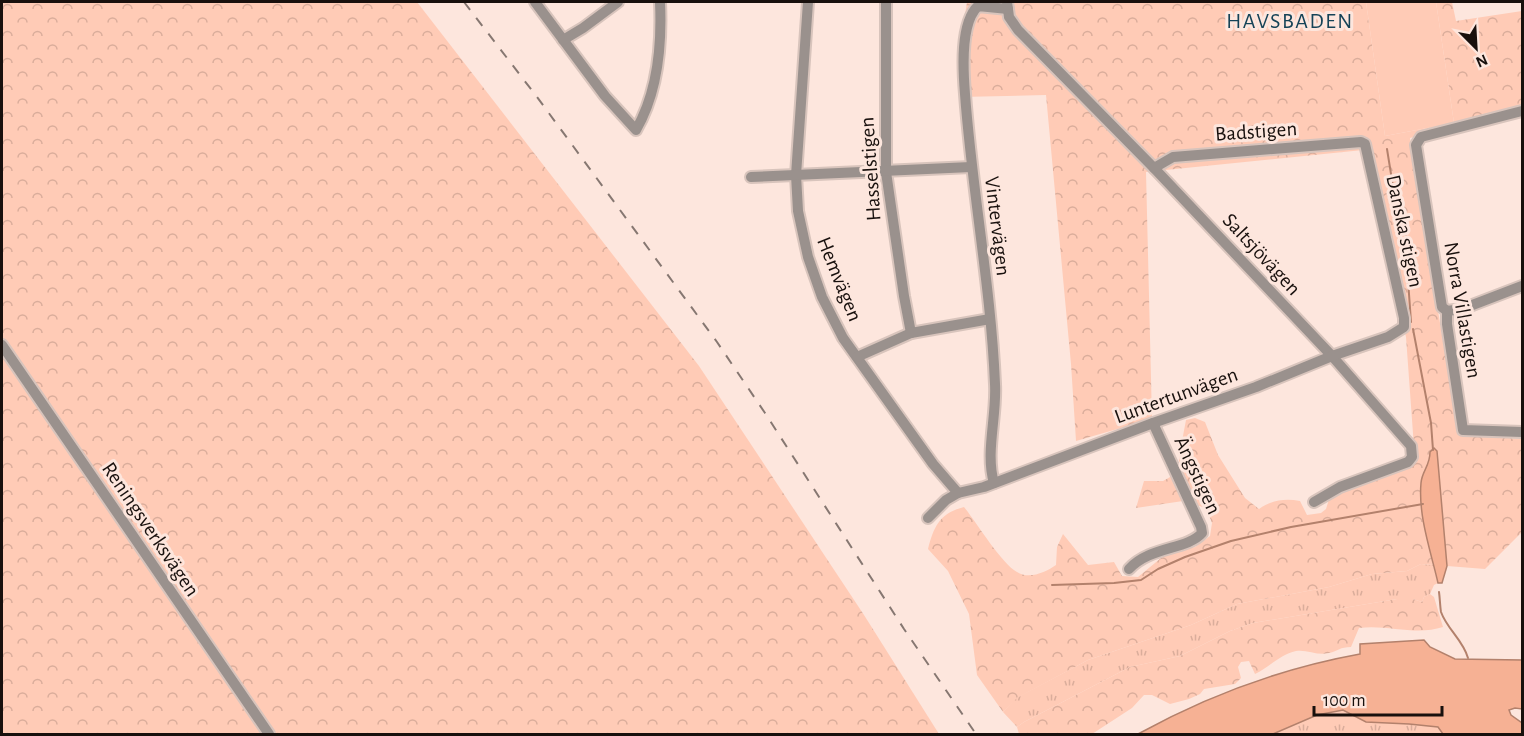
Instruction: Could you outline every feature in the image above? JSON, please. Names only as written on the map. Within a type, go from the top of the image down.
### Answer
[{"type":"street","points":[[535,2],[605,96],[636,130],[650,101],[656,72],[660,2]]},
{"type":"street","points":[[563,40],[618,2]]},
{"type":"street","name":"Hemvägen","points":[[808,2],[796,175],[798,211],[808,257],[832,320],[933,464],[958,493]]},
{"type":"street","name":"Hasselstigen","points":[[886,2],[886,172],[911,333]]},
{"type":"street","name":"Vintervägen","points":[[994,483],[991,473],[991,457],[996,415],[995,384],[990,319],[971,167],[964,76],[967,25],[971,12],[978,6],[1008,5]]},
{"type":"street","name":"Saltsjövägen","points":[[1008,5],[1010,16],[1018,30],[1154,168],[1332,356],[1409,442],[1413,450],[1408,462],[1340,488],[1314,502]]},
{"type":"street","name":"Norra Villastigen","points":[[1522,111],[1421,137],[1416,145],[1440,301],[1442,307],[1447,311],[1463,430],[1522,432]]},
{"type":"street","name":"Badstigen","points":[[1154,168],[1173,157],[1361,142],[1365,144]]},
{"type":"street","name":"Danska stigen","points":[[1365,144],[1404,318],[1404,327]]},
{"type":"street","points":[[751,177],[971,167]]},
{"type":"street","points":[[1447,311],[1462,309],[1522,286]]},
{"type":"street","points":[[856,357],[911,333],[990,319]]},
{"type":"street","name":"Luntertunvägen","points":[[958,493],[994,483],[1256,387],[1332,356],[1388,337],[1404,327]]},
{"type":"street","name":"Reningsverksvägen","points":[[2,345],[269,735]]},
{"type":"street","name":"Ängstigen","points":[[1129,569],[1137,560],[1202,534],[1201,526],[1172,469],[1153,423]]},
{"type":"street","points":[[928,518],[946,500],[958,493]]},
{"type":"green space","points":[[2,2],[417,2],[699,366],[864,615],[939,734],[2,734]]},
{"type":"green space","points":[[967,2],[1366,2],[1385,136],[1454,123],[1436,2],[1452,2],[1456,21],[1522,11],[1522,107],[1410,138],[1458,434],[1522,439],[1522,532],[1485,569],[1447,566],[1437,451],[1433,449],[1430,452],[1427,469],[1423,474],[1424,522],[1433,565],[1421,564],[1407,571],[1372,574],[1329,587],[1237,604],[1191,625],[1088,660],[1017,698],[1003,712],[977,675],[969,614],[948,571],[928,549],[936,527],[949,513],[964,507],[1004,560],[1022,574],[1037,574],[1056,565],[1057,547],[1063,534],[1088,565],[1114,562],[1122,576],[1138,577],[1161,558],[1173,552],[1195,547],[1210,536],[1212,523],[1206,508],[1183,501],[1136,508],[1144,481],[1163,481],[1179,472],[1179,457],[1186,420],[1195,418],[1205,422],[1218,455],[1245,498],[1259,509],[1279,500],[1289,500],[1300,501],[1307,515],[1321,513],[1326,509],[1330,496],[1363,481],[1408,469],[1415,461],[1406,337],[1363,150],[1146,172],[1152,419],[1076,441],[1046,95],[960,97],[958,59]]},
{"type":"green space","points":[[1366,2],[1436,2],[1454,123],[1385,136]]},
{"type":"green space","points":[[1421,564],[1433,565],[1438,583],[1422,602],[1413,599],[1397,599],[1253,623],[1230,631],[1180,656],[1130,667],[1017,727],[1003,712],[1016,698],[1088,660],[1191,625],[1237,604],[1329,587],[1372,574],[1407,571]]},
{"type":"green space","points":[[1430,594],[1434,597],[1443,627],[1422,630],[1359,628],[1351,647],[1325,654],[1300,651],[1290,653],[1255,674],[1249,661],[1241,662],[1238,667],[1241,678],[1235,684],[1204,689],[1200,694],[1189,699],[1170,704],[1152,695],[1144,695],[1132,708],[1092,734],[1019,734],[1017,727],[1024,722],[1130,667],[1180,656],[1230,631],[1253,623],[1397,599],[1413,599],[1422,602],[1424,597]]},
{"type":"green space","points":[[1343,710],[1366,722],[1438,727],[1443,734],[1273,734],[1317,715]]},
{"type":"shaded area","points":[[1434,448],[1437,451],[1447,566],[1442,583],[1438,583],[1421,508],[1422,479],[1430,452]]},
{"type":"shaded area","points":[[1424,640],[1430,647],[1455,659],[1522,660],[1522,709],[1509,710],[1511,715],[1522,723],[1522,734],[1443,734],[1438,727],[1366,722],[1343,710],[1317,715],[1273,734],[1138,734],[1191,707],[1246,685],[1303,667],[1360,654],[1360,644]]},
{"type":"waterway","points":[[1387,149],[1408,280],[1411,322]]},
{"type":"waterway","points":[[1413,329],[1431,423],[1433,450]]},
{"type":"waterway","points":[[1052,585],[1141,580],[1158,569],[1185,557],[1231,541],[1291,527],[1423,504]]},
{"type":"waterway","points":[[1439,592],[1441,612],[1468,658]]},
{"type":"railway","points":[[464,2],[537,97],[717,342],[904,629],[976,734]]},
{"type":"district","name":"HAVSBADEN","points":[[1290,20]]}]
